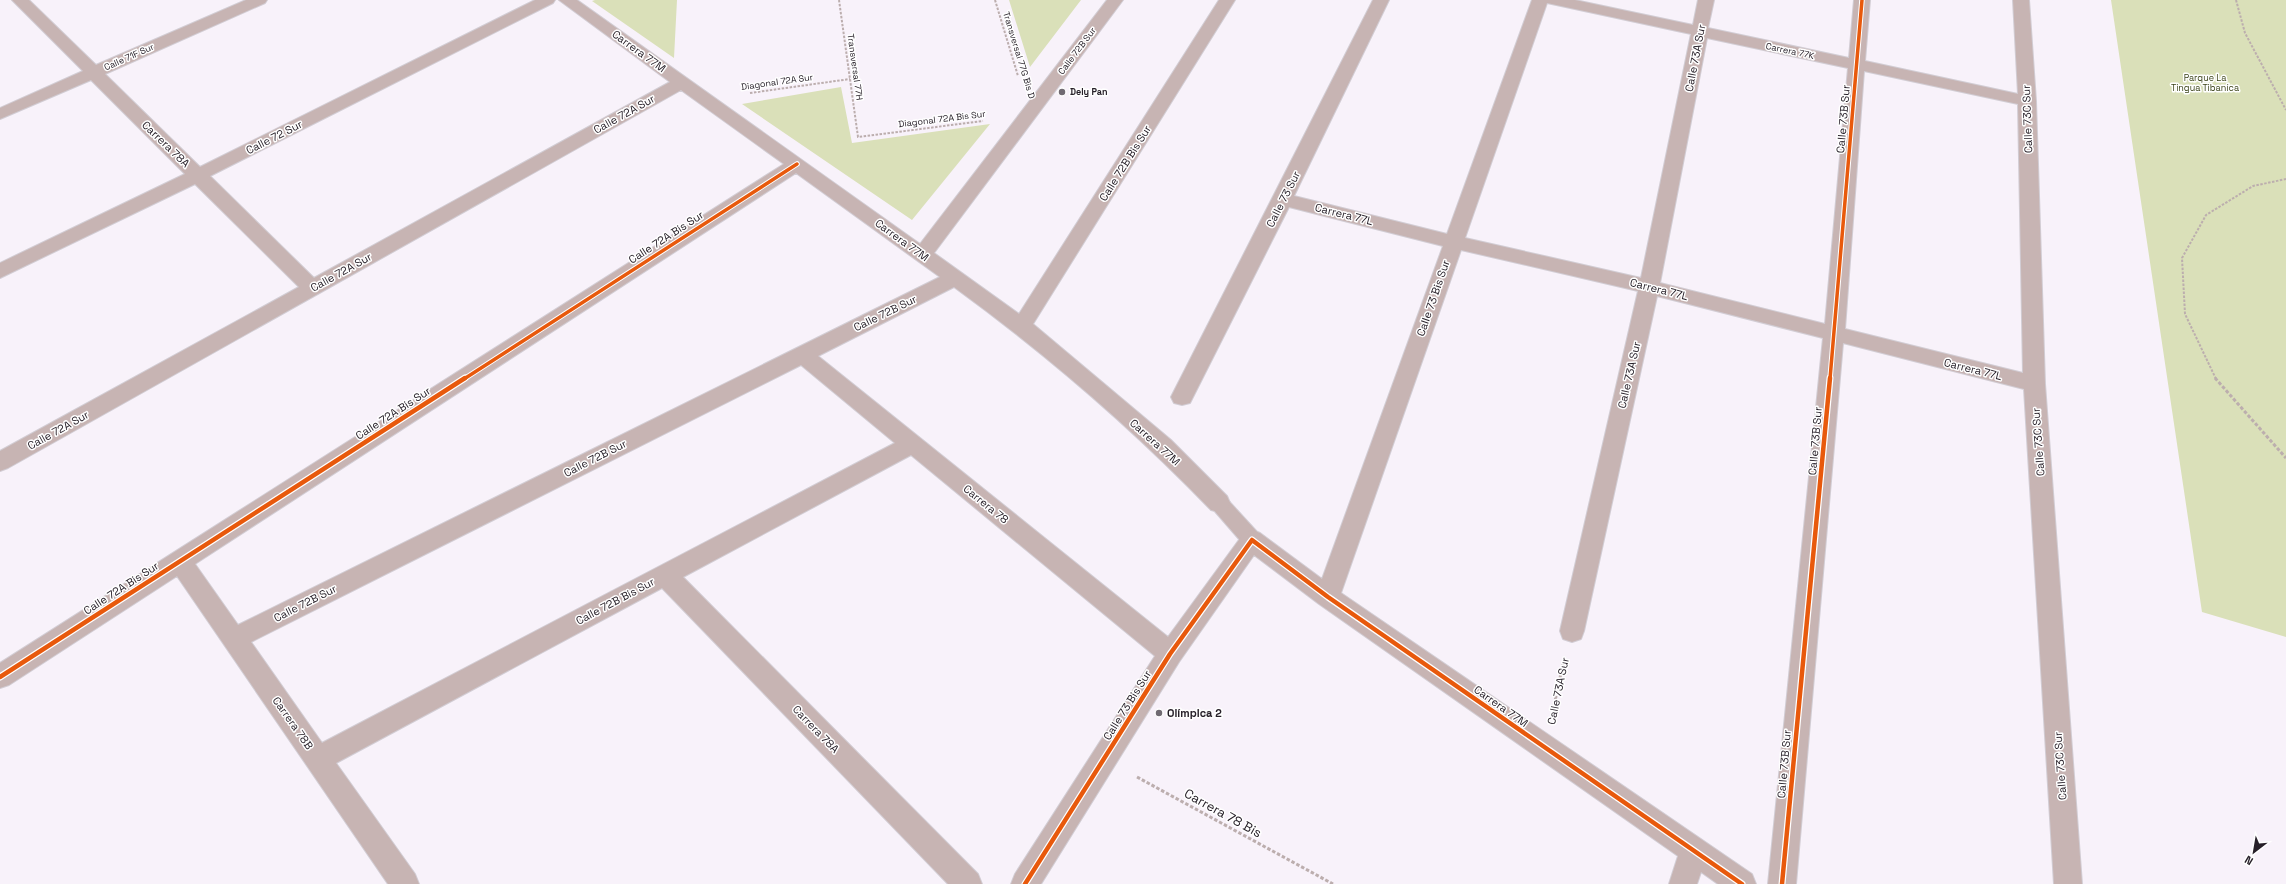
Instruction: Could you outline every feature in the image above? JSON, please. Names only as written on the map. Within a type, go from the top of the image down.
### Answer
[{"type":"street","name":"Carrera 78A","points":[[20,0],[312,288]]},
{"type":"street","name":"Calle 71F Sur","points":[[0,114],[259,0]]},
{"type":"street","name":"Calle 72 Sur","points":[[0,271],[198,175],[547,0]]},
{"type":"street","name":"Carrera 77M","points":[[567,0],[1022,326],[1163,446],[1219,503]]},
{"type":"street","name":"Calle 72B Sur","points":[[923,254],[1115,0]]},
{"type":"street","name":"Calle 72B Bis Sur","points":[[1022,326],[1227,0]]},
{"type":"street","name":"Calle 73 Sur","points":[[1182,397],[1283,199],[1380,0]]},
{"type":"street","name":"Calle 73 Bis Sur","points":[[1328,597],[1540,0]]},
{"type":"street","name":"Carrera 77K","points":[[1553,0],[2027,101]]},
{"type":"street","name":"Calle 73A Sur","points":[[1572,631],[1649,287],[1674,154],[1701,32],[1706,0]]},
{"type":"street","name":"Calle 73B Sur","points":[[1782,884],[1834,334],[1862,0]]},
{"type":"street","name":"Calle 73C Sur","points":[[2021,0],[2027,101],[2034,384],[2068,884]]},
{"type":"street","name":"Calle 72A Sur","points":[[0,462],[682,82]]},
{"type":"street","name":"Calle 72A Bis Sur","points":[[0,677],[796,164]]},
{"type":"street","name":"Carrera 77L","points":[[1283,199],[1453,242],[1649,287],[2034,384]]},
{"type":"street","name":"Calle 72B Sur","points":[[234,639],[956,278]]},
{"type":"street","name":"Carrera 78","points":[[802,354],[1170,654]]},
{"type":"street","name":"Calle 72B Bis Sur","points":[[318,759],[664,574],[912,444]]},
{"type":"street","name":"Carrera 77M","points":[[1252,540],[1328,597],[1742,884]]},
{"type":"street","name":"Calle 73 Bis Sur","points":[[1026,884],[1170,654],[1252,540]]},
{"type":"street","name":"Carrera 78B","points":[[180,561],[405,884]]},
{"type":"street","name":"Carrera 78A","points":[[664,574],[968,884]]},
{"type":"street","points":[[1683,884],[1694,850]]},
{"type":"lane","points":[[1219,503],[1252,540]]},
{"type":"path","points":[[2236,0],[2245,33],[2286,110]]},
{"type":"path","points":[[2286,179],[2253,186],[2206,215],[2182,258],[2185,314],[2217,380],[2286,458]]},
{"type":"green space","points":[[595,0],[677,0],[674,58],[592,1]]},
{"type":"green space","points":[[1009,0],[1081,0],[1030,67]]},
{"type":"green space","name":"Parque La Tingua Tibaníca","points":[[2111,0],[2286,0],[2286,637],[2202,612]]},
{"type":"green space","points":[[841,87],[852,143],[990,124],[912,220],[742,104]]},
{"type":"cycle path","points":[[1782,884],[1834,334],[1862,0]]},
{"type":"cycle path","points":[[0,677],[797,164]]},
{"type":"cycle path","points":[[1025,884],[1170,654],[1252,540],[1328,597],[1742,884]]},
{"type":"place","name":"Dely Pan","points":[[1062,92]]},
{"type":"place","name":"Olímpica 2","points":[[1159,713]]}]
